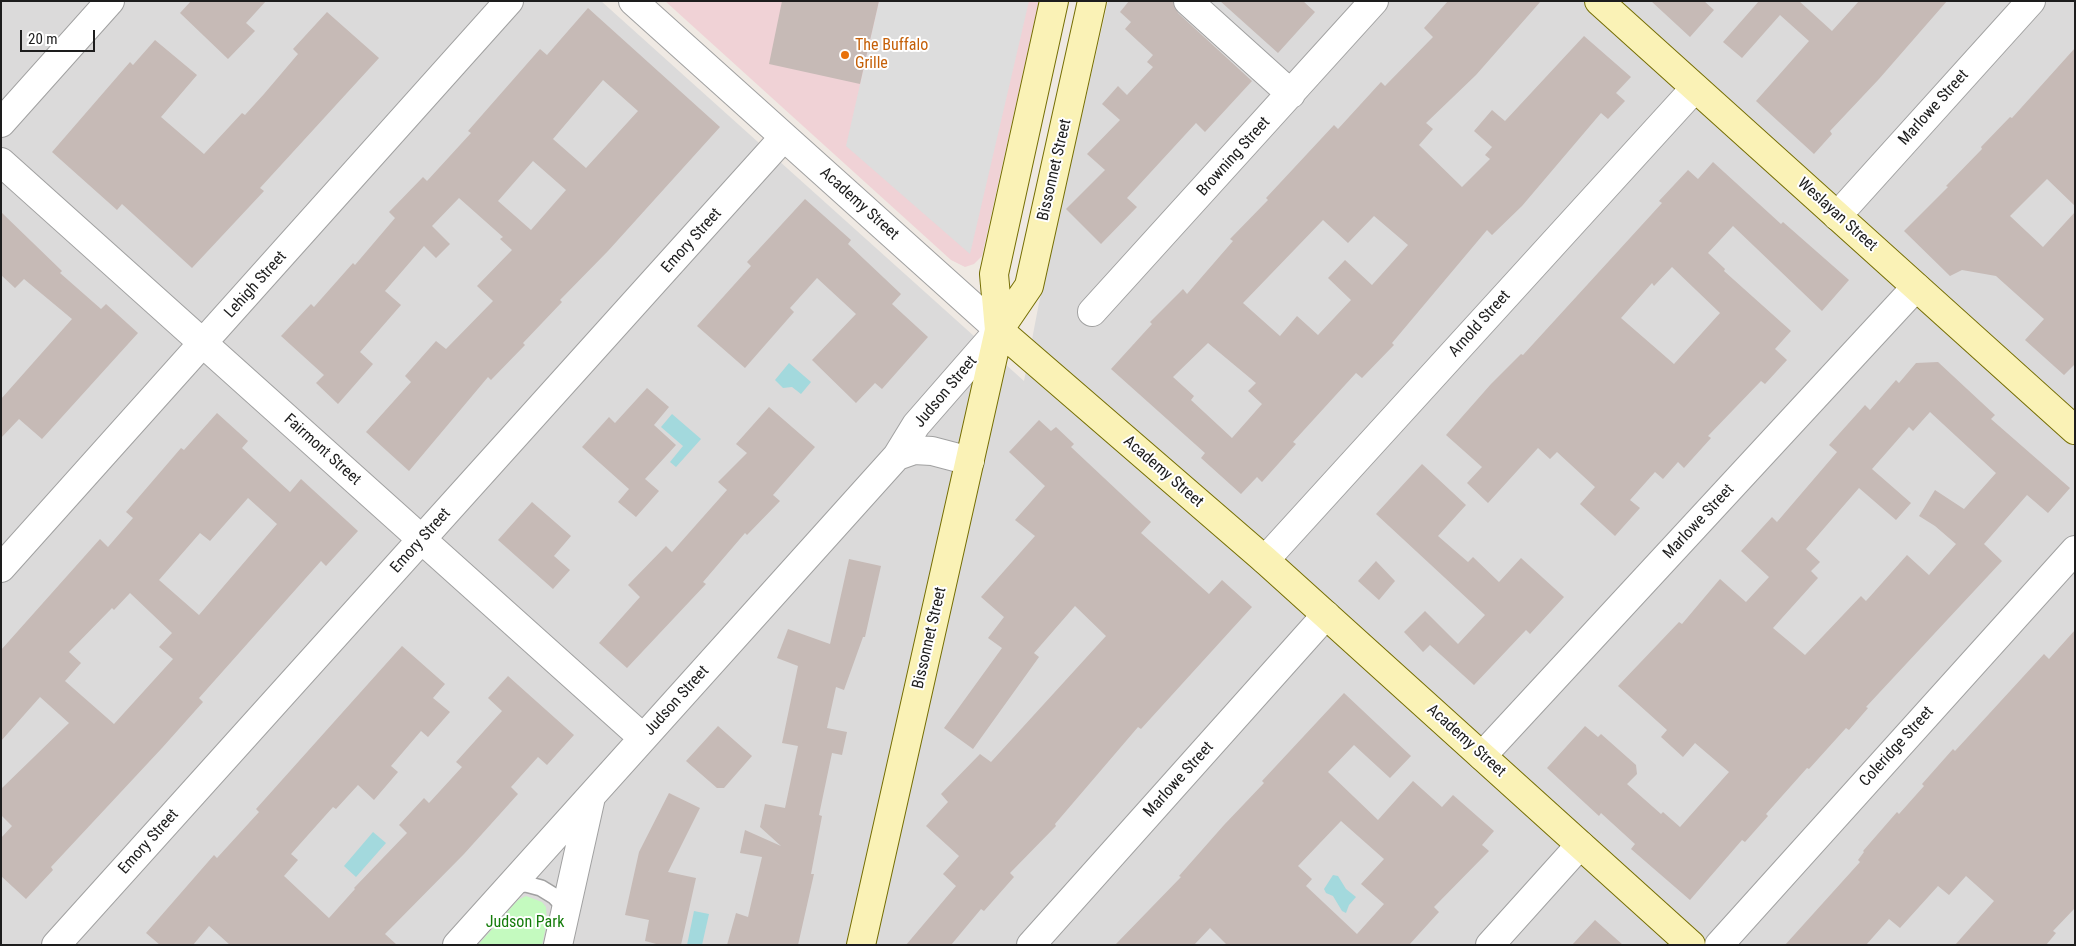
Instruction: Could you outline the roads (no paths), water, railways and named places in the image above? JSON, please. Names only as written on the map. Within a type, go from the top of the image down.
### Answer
[{"type":"main road","name":"Bissonnet Street","points":[[861,945],[998,330],[994,274],[1054,1]]},
{"type":"main road","name":"Bissonnet Street","points":[[998,330],[1029,286],[1092,1]]},
{"type":"main road","name":"Weslayan Street","points":[[1599,1],[2075,430]]},
{"type":"main road","name":"Academy Street","points":[[998,330],[1265,560],[1691,945]]},
{"type":"street","points":[[1,123],[110,1]]},
{"type":"street","name":"Lehigh Street","points":[[1,568],[509,1]]},
{"type":"street","name":"Academy Street","points":[[634,1],[998,330]]},
{"type":"street","points":[[1188,1],[1291,94]]},
{"type":"street","name":"Browning Street","points":[[1092,312],[1374,1]]},
{"type":"street","name":"Marlowe Street","points":[[1837,216],[2031,1]]},
{"type":"street","name":"Arnold Street","points":[[1265,560],[1695,88]]},
{"type":"street","name":"Emory Street","points":[[56,945],[784,137]]},
{"type":"street","name":"Fairmont Street","points":[[1,162],[643,738]]},
{"type":"street","name":"Marlowe Street","points":[[1482,756],[1916,287]]},
{"type":"street","name":"Judson Street","points":[[457,945],[897,456],[916,425],[998,330]]},
{"type":"street","name":"Judson Street","points":[[897,456],[914,450],[932,451],[970,461]]},
{"type":"street","name":"Coleridge Street","points":[[1719,945],[2075,550]]},
{"type":"street","name":"Marlowe Street","points":[[1031,945],[1326,615]]},
{"type":"street","points":[[558,945],[592,796]]},
{"type":"street","points":[[1490,945],[1580,845]]},
{"type":"lane","points":[[510,886],[526,884],[541,888],[554,896],[566,909]]},
{"type":"water","points":[[789,363],[811,382],[801,394],[792,387],[783,388],[775,380]]},
{"type":"water","points":[[672,414],[701,439],[676,467],[670,462],[683,446],[661,427]]},
{"type":"water","points":[[373,832],[386,843],[356,877],[344,866]]},
{"type":"water","points":[[1333,875],[1338,876],[1346,889],[1356,897],[1349,905],[1346,913],[1342,911],[1333,896],[1326,893],[1324,889]]},
{"type":"water","points":[[694,911],[709,914],[702,945],[687,945]]},
{"type":"place","name":"The Buffalo Grille","points":[[845,55]]},
{"type":"park label","name":"Judson Park","points":[[525,923]]}]
